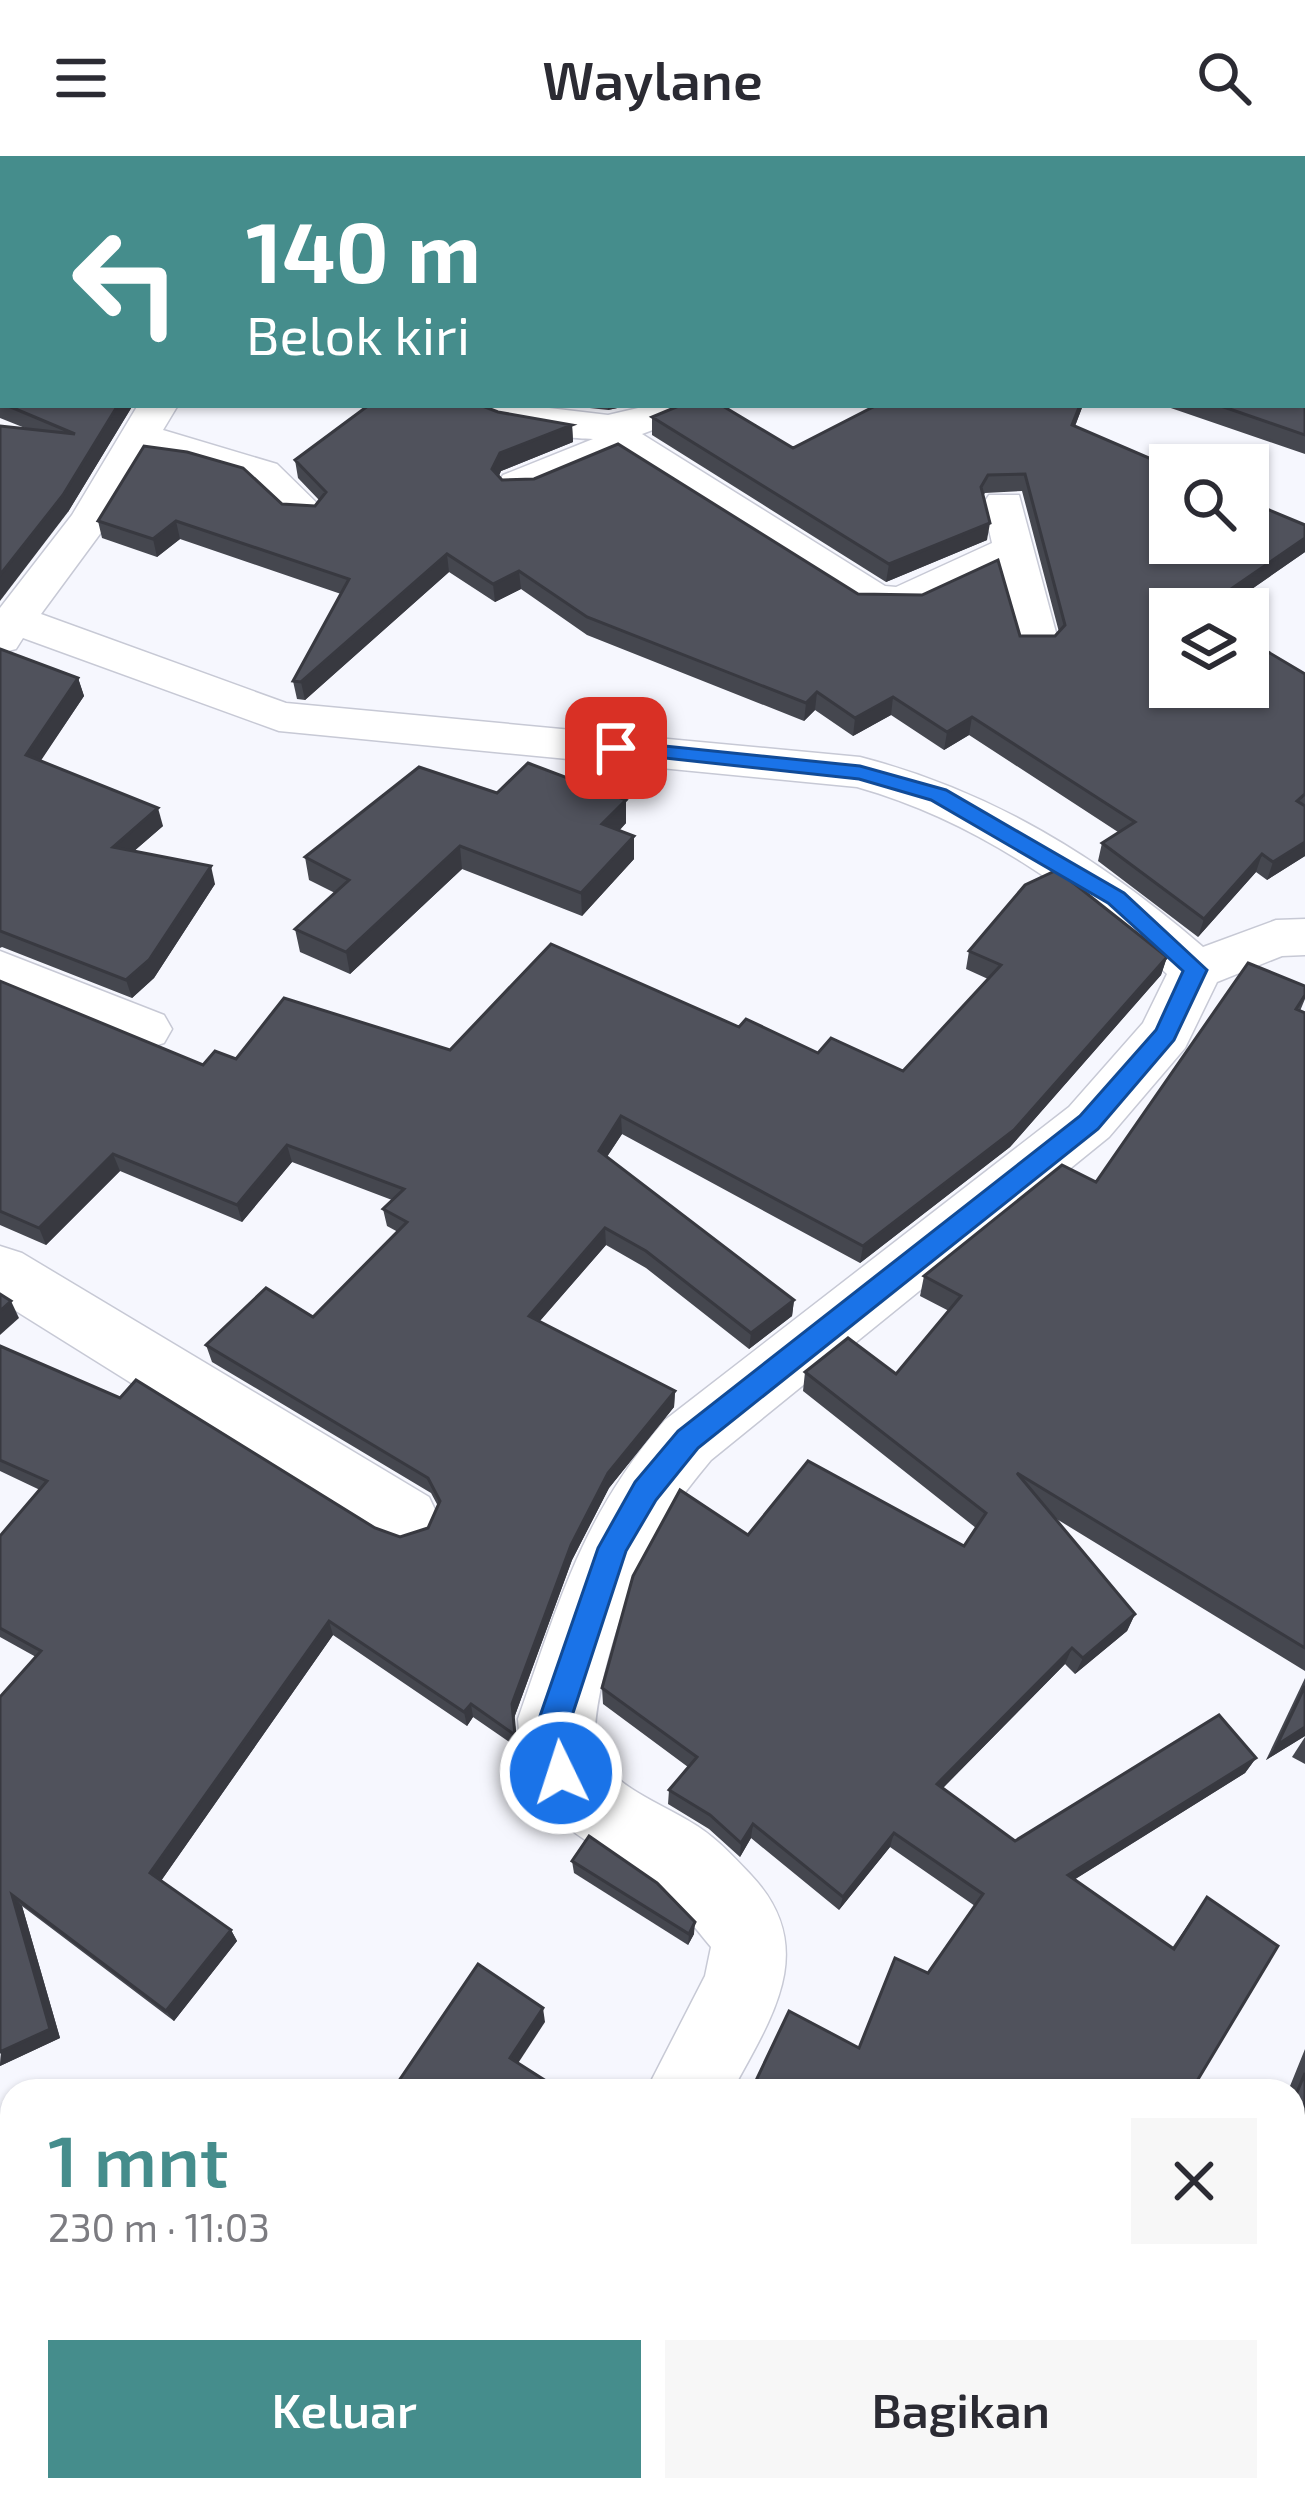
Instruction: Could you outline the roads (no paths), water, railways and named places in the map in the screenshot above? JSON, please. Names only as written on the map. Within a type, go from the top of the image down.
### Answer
[{"type":"street","points":[[493,408],[623,435],[875,599],[902,600],[1014,549]]},
{"type":"street","points":[[518,484],[678,408]]},
{"type":"street","points":[[304,510],[263,473],[149,420],[90,519],[13,609],[280,717],[818,768],[898,781],[974,811],[1116,898],[1196,970]]},
{"type":"street","points":[[1004,504],[1035,640]]},
{"type":"street","points":[[693,2079],[741,1984],[751,1948],[742,1924],[687,1863],[576,1792],[561,1773],[554,1747],[555,1719],[613,1548],[645,1491],[688,1440],[1089,1122],[1166,1034],[1196,970],[1295,925]]},
{"type":"street","points":[[0,970],[144,1029]]},
{"type":"street","points":[[0,1270],[405,1518]]}]
